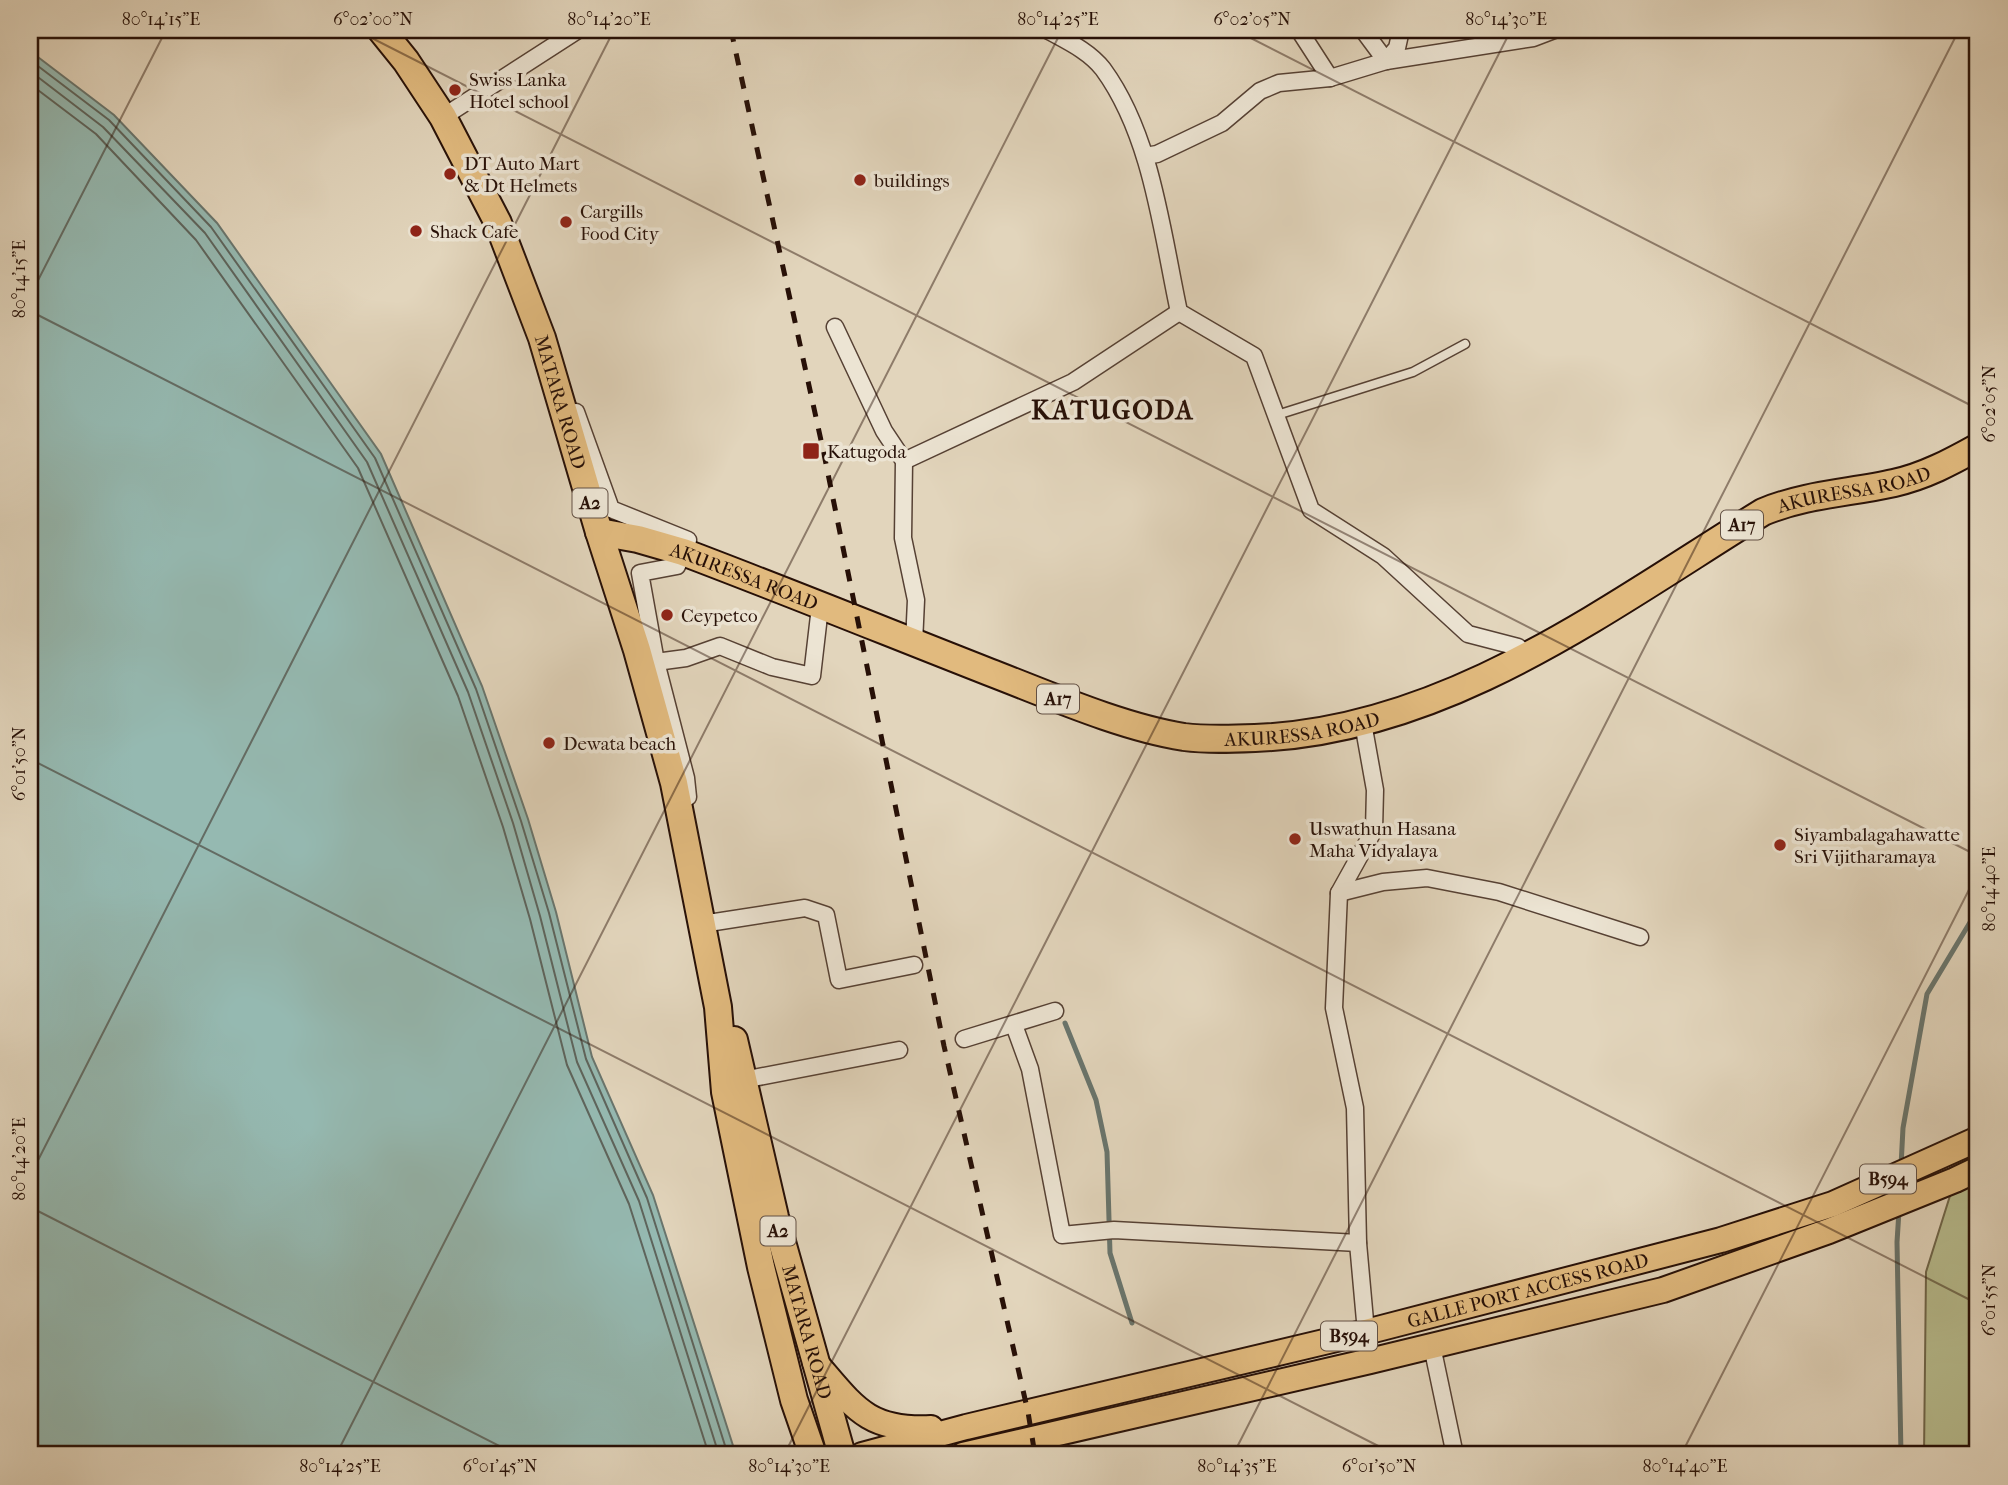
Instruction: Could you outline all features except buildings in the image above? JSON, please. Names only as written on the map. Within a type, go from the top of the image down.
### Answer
[{"type":"highway","name":"MATARA ROAD","points":[[381,30],[406,61],[443,117],[498,223],[542,338],[637,650],[674,783],[718,1007],[725,1092],[761,1267],[794,1399],[813,1455]]},
{"type":"highway","name":"AKURESSA ROAD","points":[[599,532],[638,539],[683,552],[1063,701],[1143,728],[1176,735],[1223,739],[1290,737],[1363,723],[1454,691],[1527,656],[1636,592],[1763,512],[1819,494],[1883,485],[1922,475],[1945,466],[1978,447]]},
{"type":"highway","name":"MATARA ROAD","points":[[718,1007],[736,1045],[775,1217],[842,1455]]},
{"type":"main road","name":"GALLE PORT ACCESS ROAD","points":[[862,1455],[966,1427],[1366,1332],[1721,1240],[1833,1204],[1978,1139]]},
{"type":"main road","name":"GALLE PORT ACCESS ROAD","points":[[973,1454],[1663,1290],[1829,1231],[1978,1169]]},
{"type":"main road","points":[[814,1362],[865,1416],[879,1423],[911,1429],[966,1427]]},
{"type":"street","points":[[443,117],[578,30]]},
{"type":"street","points":[[1047,30],[1082,49],[1102,68],[1133,120],[1145,156],[1179,312],[1254,356],[1311,510],[1383,556],[1468,634],[1518,647],[1527,656]]},
{"type":"street","points":[[1299,30],[1330,78]]},
{"type":"street","points":[[1363,30],[1386,61]]},
{"type":"street","points":[[1386,61],[1397,47],[1401,30]]},
{"type":"street","points":[[1145,156],[1157,154],[1222,123],[1261,91],[1279,83],[1330,78],[1386,61],[1533,38],[1554,30]]},
{"type":"street","points":[[904,461],[1073,382],[1179,312]]},
{"type":"street","points":[[835,327],[884,431],[904,461],[903,538],[916,600],[914,643]]},
{"type":"street","points":[[542,338],[551,341],[611,509],[688,540],[677,566],[640,573],[656,662],[686,778],[702,924],[804,908],[827,915],[839,980],[914,965]]},
{"type":"street","points":[[656,662],[686,657],[720,646],[772,667],[812,676],[820,607]]},
{"type":"street","points":[[1363,723],[1375,790],[1374,830],[1339,893],[1334,1008],[1355,1108],[1358,1243],[1366,1332]]},
{"type":"street","points":[[1339,893],[1383,882],[1427,878],[1499,892],[1640,937]]},
{"type":"street","points":[[964,1039],[1055,1011]]},
{"type":"street","points":[[1014,1025],[1030,1069],[1062,1235],[1114,1230],[1358,1243]]},
{"type":"street","points":[[743,1080],[899,1050]]},
{"type":"street","points":[[1432,1346],[1455,1455]]},
{"type":"lane","points":[[1277,415],[1413,372],[1465,344]]},
{"type":"green space","points":[[1978,1169],[1978,1455],[1924,1455],[1926,1272],[1955,1180]]},
{"type":"water","points":[[30,51],[114,115],[217,223],[381,454],[482,686],[528,819],[556,912],[592,1057],[653,1195],[736,1455],[30,1455]]},
{"type":"waterway","points":[[1901,1166],[1903,1128],[1927,994],[1978,909]]},
{"type":"waterway","points":[[1065,1023],[1096,1100],[1107,1152],[1110,1253],[1132,1323]]},
{"type":"waterway","points":[[1899,1211],[1897,1242],[1901,1455]]},
{"type":"railway","points":[[731,30],[824,454],[944,1046],[1028,1412],[1035,1455]]},
{"type":"place","name":"Swiss Lanka Hotel school","points":[[455,90]]},
{"type":"place","name":"DT Auto Mart & Dt Helmets","points":[[450,174]]},
{"type":"place","name":"buildings","points":[[860,180]]},
{"type":"place","name":"Cargills Food City","points":[[566,222]]},
{"type":"place","name":"Shack Cafe","points":[[416,231]]},
{"type":"place","name":"Katugoda","points":[[811,451]]},
{"type":"place","name":"Ceypetco","points":[[667,615]]},
{"type":"place","name":"Dewata beach","points":[[549,743]]},
{"type":"place","name":"Uswathun Hasana Maha Vidyalaya","points":[[1295,839]]},
{"type":"place","name":"Siyambalagahawatte Sri Vijitharamaya","points":[[1780,845]]},
{"type":"district","name":"KATUGODA","points":[[1113,410]]}]
